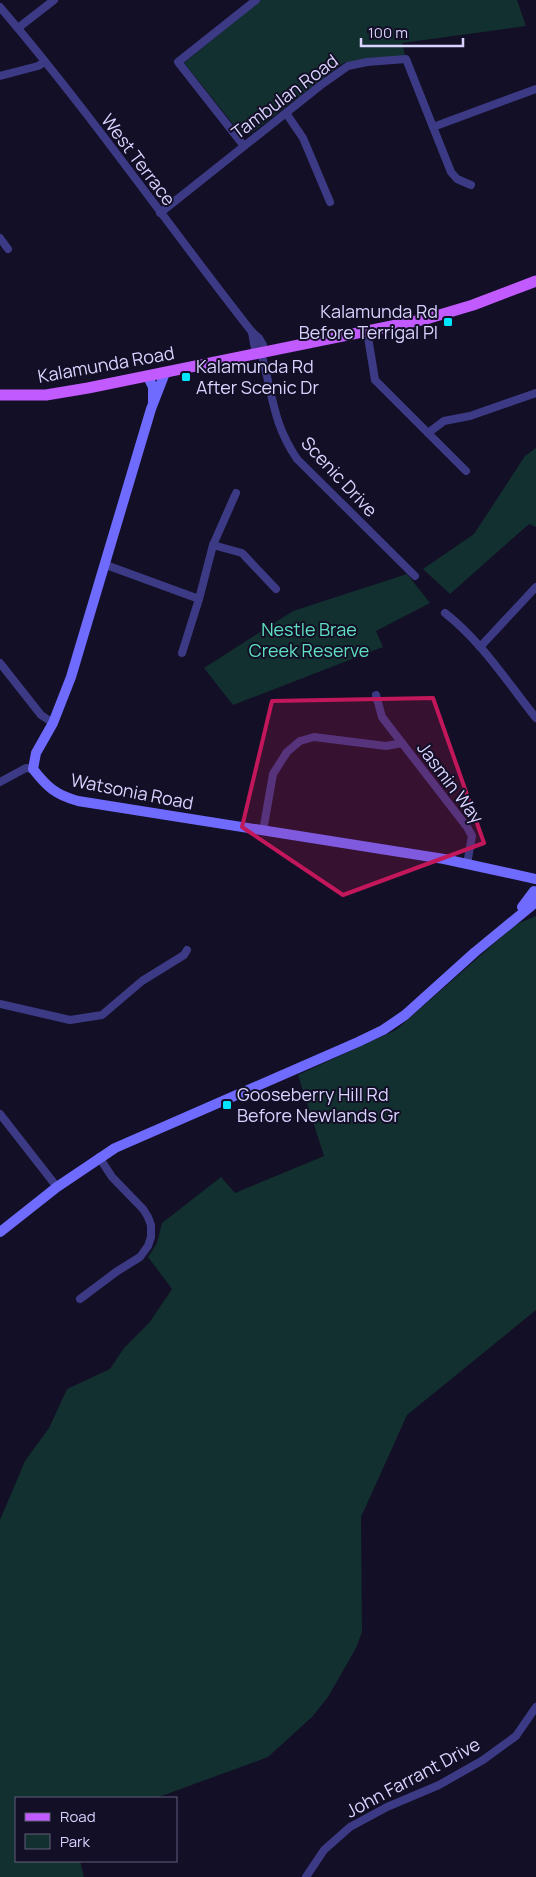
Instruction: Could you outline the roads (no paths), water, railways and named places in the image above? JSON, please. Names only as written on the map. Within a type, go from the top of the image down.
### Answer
[{"type":"main road","name":"Kalamunda Road","points":[[0,395],[46,395],[148,377],[367,331],[449,313],[536,281]]},
{"type":"street","points":[[18,28],[54,0]]},
{"type":"street","points":[[244,146],[178,62],[256,0]]},
{"type":"street","name":"West Terrace","points":[[0,7],[45,62],[252,332],[255,349],[261,353]]},
{"type":"street","name":"Tambulan Road","points":[[160,213],[321,84],[348,66],[367,62],[406,59],[454,176],[471,184]]},
{"type":"street","points":[[0,76],[38,66],[45,62]]},
{"type":"street","points":[[433,127],[536,89]]},
{"type":"street","points":[[286,113],[303,138],[330,202]]},
{"type":"street","points":[[0,238],[8,249]]},
{"type":"street","points":[[367,331],[376,380],[466,471]]},
{"type":"street","name":"Scenic Drive","points":[[261,353],[278,423],[287,444],[297,459],[415,576]]},
{"type":"street","points":[[0,782],[26,768],[32,769],[36,753],[53,723],[71,677],[152,409],[165,373]]},
{"type":"street","points":[[148,377],[153,387],[152,409]]},
{"type":"street","points":[[428,433],[444,421],[470,416],[536,393]]},
{"type":"street","points":[[182,654],[200,599],[214,545],[236,493]]},
{"type":"street","points":[[214,545],[242,553],[276,589]]},
{"type":"street","points":[[106,565],[200,599]]},
{"type":"street","points":[[480,647],[536,586]]},
{"type":"street","points":[[445,613],[458,623],[480,647],[536,718]]},
{"type":"street","points":[[0,663],[41,715],[53,723]]},
{"type":"street","points":[[376,695],[382,717],[402,743]]},
{"type":"street","name":"Jasmin Way","points":[[263,831],[273,774],[287,752],[300,741],[314,737],[386,746],[402,743],[472,836],[467,864]]},
{"type":"street","name":"Watsonia Road","points":[[32,769],[45,786],[62,797],[78,801],[444,859],[536,879]]},
{"type":"street","points":[[0,1232],[99,1157],[127,1142],[374,1034],[406,1015],[526,903],[535,892],[521,876]]},
{"type":"street","points":[[0,1004],[70,1020],[102,1015],[142,981],[184,956],[187,950]]},
{"type":"street","points":[[0,1114],[57,1187]]},
{"type":"street","points":[[80,1299],[140,1257],[148,1246],[151,1237],[151,1225],[143,1208],[112,1177],[99,1157]]},
{"type":"street","name":"John Farrant Drive","points":[[306,1877],[324,1850],[350,1827],[387,1807],[439,1785],[483,1760],[516,1736],[536,1707]]},
{"type":"place","name":"Kalamunda Rd Before Terrigal Pl","points":[[448,322]]},
{"type":"place","name":"Kalamunda Rd After Scenic Dr","points":[[186,377]]},
{"type":"place","name":"Gooseberry Hill Rd Before Newlands Gr","points":[[227,1105]]},
{"type":"park label","name":"Nestle Brae Creek Reserve","points":[[309,640]]}]
